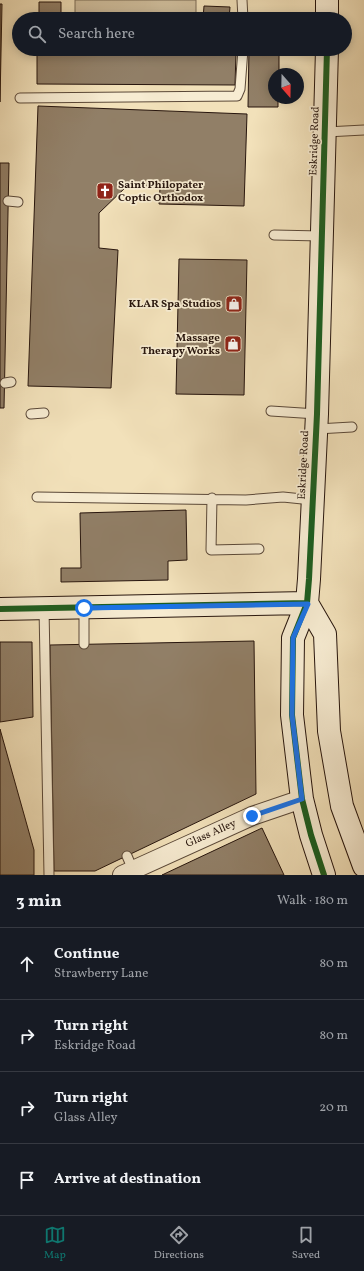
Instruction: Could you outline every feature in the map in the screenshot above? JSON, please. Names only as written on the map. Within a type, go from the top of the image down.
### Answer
[{"type":"street","points":[[327,0],[327,12]]},
{"type":"street","name":"Eskridge Road","points":[[324,875],[311,835],[302,799],[292,715],[293,638],[308,604],[317,422],[327,56]]},
{"type":"street","points":[[0,609],[308,604],[325,634],[326,694],[330,737],[342,806],[364,866]]},
{"type":"street","name":"Glass Alley","points":[[127,867],[252,816],[302,799]]},
{"type":"lane","points":[[242,0],[243,12]]},
{"type":"lane","points":[[20,98],[237,96],[240,89],[242,56]]},
{"type":"lane","points":[[326,132],[364,130]]},
{"type":"lane","points":[[8,201],[18,202]]},
{"type":"lane","points":[[274,235],[321,236]]},
{"type":"lane","points":[[271,411],[317,422],[352,427]]},
{"type":"lane","points":[[31,414],[44,413]]},
{"type":"lane","points":[[36,497],[212,498],[246,500],[283,497],[312,500]]},
{"type":"lane","points":[[212,498],[211,550],[259,549]]},
{"type":"lane","points":[[44,608],[49,875]]},
{"type":"lane","points":[[84,608],[84,644]]},
{"type":"shaded area","points":[[75,0],[196,0],[196,12],[75,12]]},
{"type":"building","points":[[39,2],[61,2],[61,12],[39,12]]},
{"type":"building","points":[[0,4],[2,4],[0,102]]},
{"type":"building","points":[[204,6],[230,7],[230,12],[204,12]]},
{"type":"building","points":[[37,56],[236,56],[235,85],[37,84]]},
{"type":"building","points":[[249,56],[279,56],[279,68],[268,68],[268,104],[278,104],[278,107],[248,107]]},
{"type":"building","points":[[38,106],[247,114],[244,206],[159,204],[160,188],[127,186],[99,213],[99,248],[118,250],[111,388],[28,386]]},
{"type":"building","points":[[0,163],[9,163],[4,408],[0,408]]},
{"type":"building","points":[[179,259],[247,260],[244,395],[176,394]]},
{"type":"building","points":[[186,510],[187,560],[168,561],[168,580],[61,582],[61,568],[81,568],[80,513]]},
{"type":"building","points":[[254,641],[256,794],[95,871],[54,871],[50,645]]},
{"type":"building","points":[[0,642],[32,642],[33,717],[0,722]]},
{"type":"building","points":[[0,729],[34,850],[34,875],[0,875]]},
{"type":"building","points":[[262,828],[284,875],[162,875]]},
{"type":"cycle path","points":[[324,875],[311,835],[302,799],[292,715],[293,638],[307,603],[309,579],[317,414],[327,56]]},
{"type":"cycle path","points":[[0,609],[307,603]]},
{"type":"place","name":"Saint Philopater Coptic Orthodox","points":[[105,191]]},
{"type":"place","name":"KLAR Spa Studios","points":[[234,304]]},
{"type":"place","name":"Massage Therapy Works","points":[[233,344]]},
{"type":"route","points":[[84,608],[308,604],[293,638],[292,715],[302,799],[252,816]]}]
